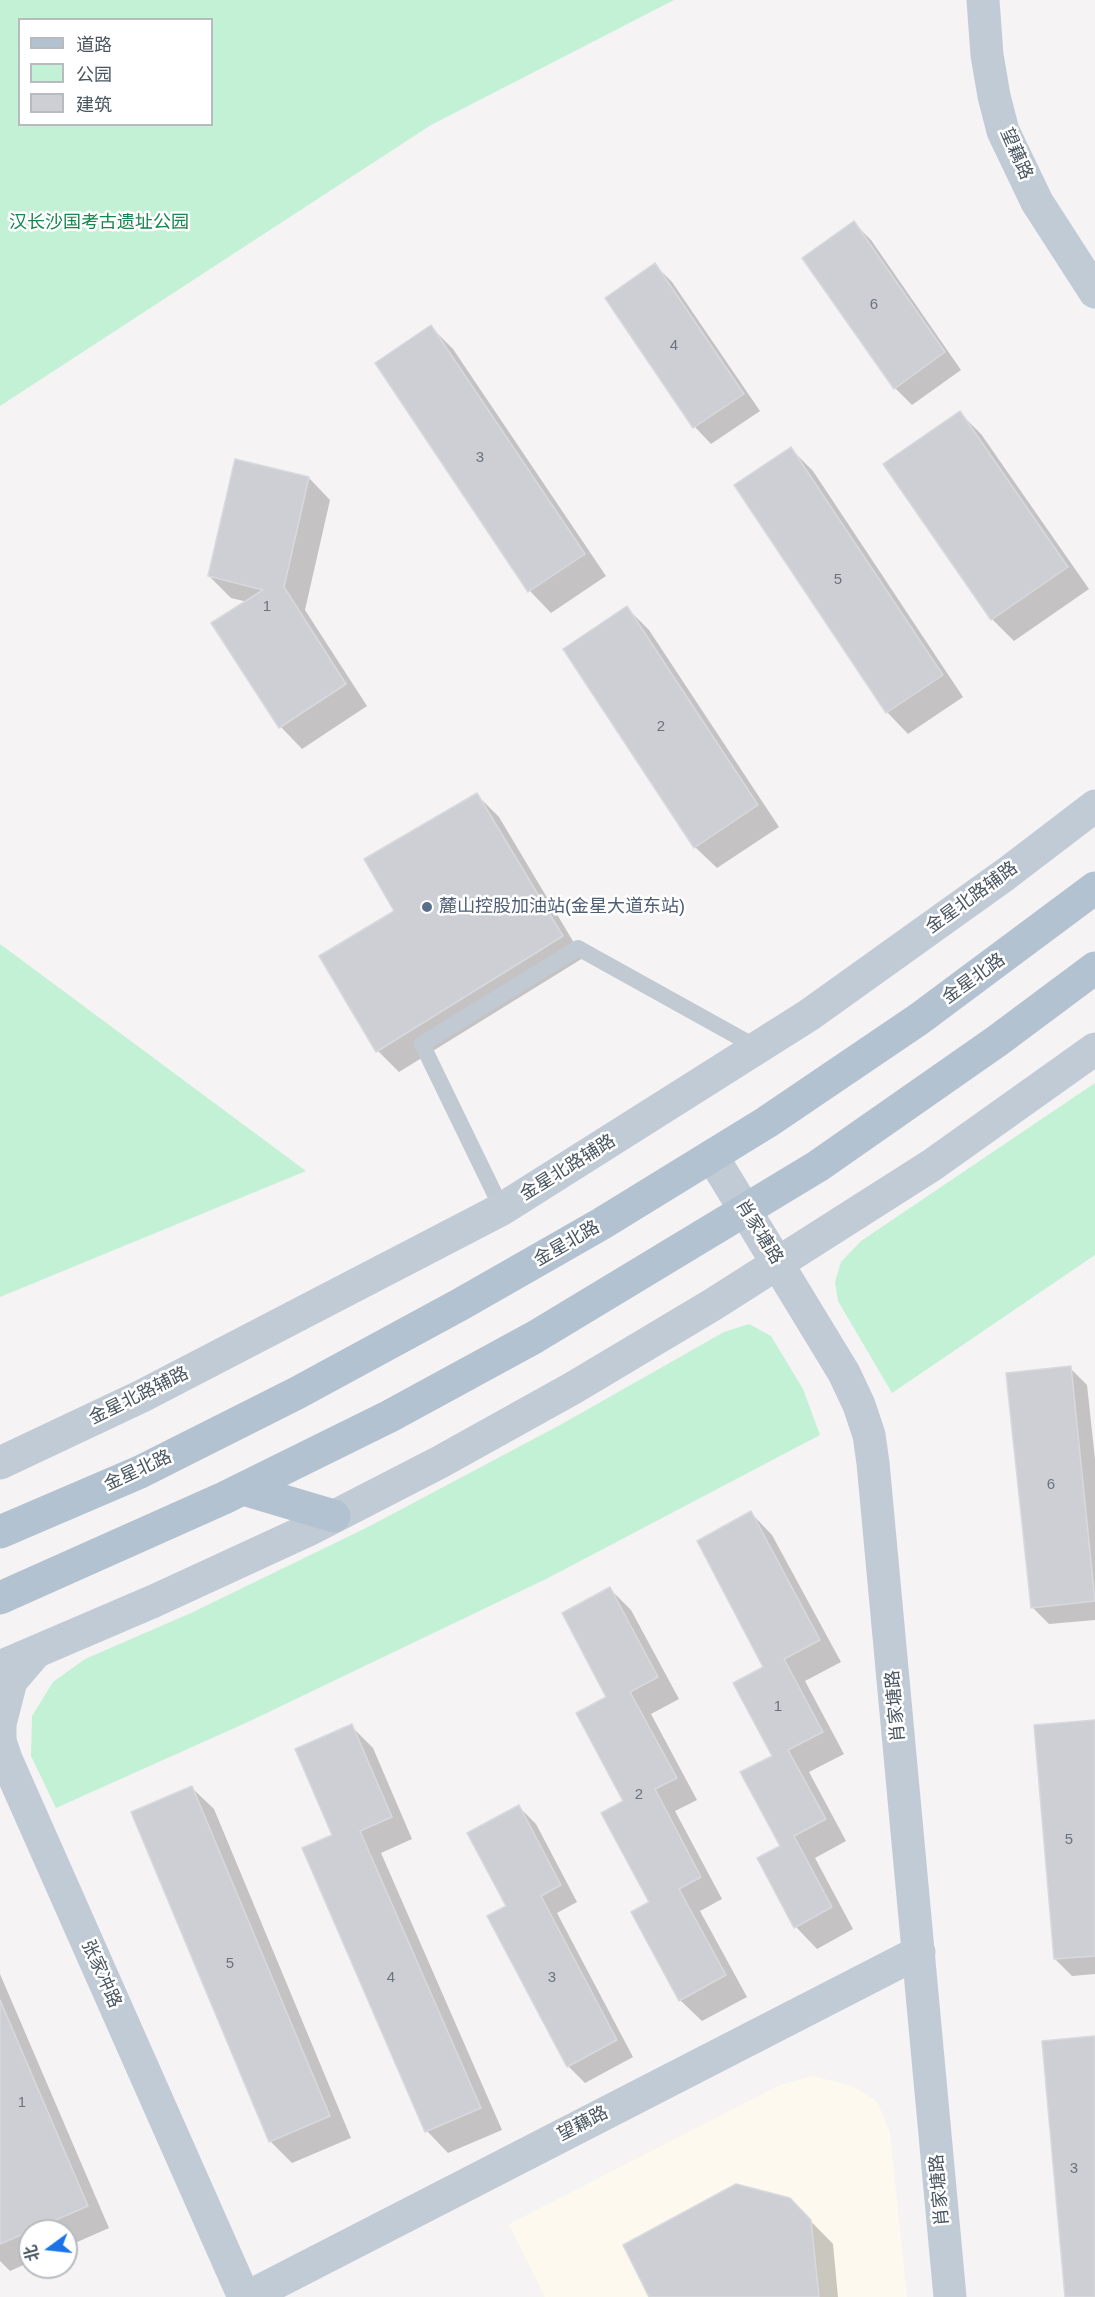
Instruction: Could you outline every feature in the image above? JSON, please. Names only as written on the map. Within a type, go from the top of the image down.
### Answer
[{"type":"main road","name":"金星北路","points":[[0,1532],[140,1472],[297,1393],[461,1304],[601,1224],[766,1122],[919,1019],[1095,888]]},
{"type":"main road","points":[[0,1598],[243,1489],[390,1416],[535,1337],[818,1166],[997,1041],[1095,968]]},
{"type":"main road","points":[[243,1489],[334,1516]]},
{"type":"street","name":"望藕路","points":[[983,0],[987,55],[994,96],[1004,130],[1037,202],[1095,292]]},
{"type":"street","name":"望藕路","points":[[1005,0],[1008,61],[1017,102],[1044,174],[1095,258]]},
{"type":"street","name":"金星北路辅路","points":[[0,1463],[142,1396],[502,1209],[809,1015],[997,881],[1095,806]]},
{"type":"street","points":[[0,1667],[154,1601],[334,1516],[440,1462],[573,1388],[770,1268],[932,1165],[1095,1049]]},
{"type":"street","name":"肖家塘路","points":[[704,1161],[770,1268],[844,1373],[859,1405],[869,1435],[875,1475],[910,1967],[930,2297]]},
{"type":"street","name":"张家冲路","points":[[36,1652],[11,1681],[2,1716],[0,1741],[246,2297]]},
{"type":"street","name":"张家冲路","points":[[0,1794],[222,2297]]},
{"type":"street","name":"望藕路","points":[[246,2297],[910,1967]]},
{"type":"street","name":"望藕路","points":[[289,2297],[910,1967]]},
{"type":"street","name":"肖家塘路","points":[[910,1967],[950,2297]]},
{"type":"lane","points":[[502,1209],[422,1044],[578,948],[759,1048]]},
{"type":"shaded area","points":[[812,2076],[850,2085],[877,2101],[890,2133],[907,2297],[545,2297],[509,2224],[780,2085]]},
{"type":"green space","name":"汉长沙国考古遗址公园","points":[[0,0],[674,0],[431,125],[0,406]]},
{"type":"green space","points":[[0,944],[306,1171],[0,1297]]},
{"type":"green space","points":[[1095,1083],[1095,1255],[892,1393],[838,1301],[835,1282],[841,1262],[861,1241]]},
{"type":"green space","points":[[749,1324],[771,1336],[803,1389],[820,1435],[546,1579],[250,1721],[56,1808],[31,1756],[32,1716],[53,1682],[85,1659],[191,1613],[368,1527],[560,1425],[724,1332]]},
{"type":"building","points":[[854,221],[945,352],[894,389],[802,258]]},
{"type":"building","points":[[655,263],[744,394],[693,428],[605,298]]},
{"type":"building","points":[[431,325],[585,554],[528,592],[375,363]]},
{"type":"building","points":[[960,411],[1068,567],[991,620],[883,464]]},
{"type":"building","points":[[791,447],[943,675],[886,713],[734,485]]},
{"type":"building","points":[[235,459],[309,477],[284,587],[346,684],[279,728],[211,623],[263,590],[208,576]]},
{"type":"building","points":[[627,606],[758,805],[694,848],[563,649]]},
{"type":"building","points":[[477,793],[563,936],[376,1052],[319,956],[394,911],[364,859]]},
{"type":"building","points":[[1071,1366],[1095,1601],[1031,1608],[1006,1373]]},
{"type":"building","points":[[751,1511],[820,1640],[784,1659],[823,1732],[788,1750],[826,1819],[794,1836],[832,1907],[794,1928],[757,1858],[780,1846],[740,1772],[772,1756],[733,1683],[763,1667],[697,1541]]},
{"type":"building","points":[[610,1587],[658,1677],[630,1692],[677,1778],[655,1789],[701,1877],[679,1889],[726,1975],[679,2001],[631,1912],[649,1902],[601,1813],[623,1801],[576,1713],[606,1697],[562,1613]]},
{"type":"building","points":[[1095,1720],[1095,1956],[1054,1959],[1034,1725]]},
{"type":"building","points":[[352,1724],[392,1817],[360,1831],[481,2108],[425,2132],[302,1848],[332,1835],[295,1749]]},
{"type":"building","points":[[192,1786],[330,2116],[269,2142],[131,1812]]},
{"type":"building","points":[[519,1805],[561,1885],[541,1896],[617,2040],[567,2067],[487,1916],[506,1906],[467,1833]]},
{"type":"building","points":[[0,2000],[88,2206],[58,2219],[18,2219],[18,2236],[0,2244]]},
{"type":"building","points":[[1095,2036],[1095,2297],[1065,2297],[1042,2041]]},
{"type":"building","points":[[736,2184],[790,2198],[811,2220],[819,2297],[649,2297],[623,2245]]},
{"type":"place","name":"麓山控股加油站(金星大道东站)","points":[[427,907]]}]
